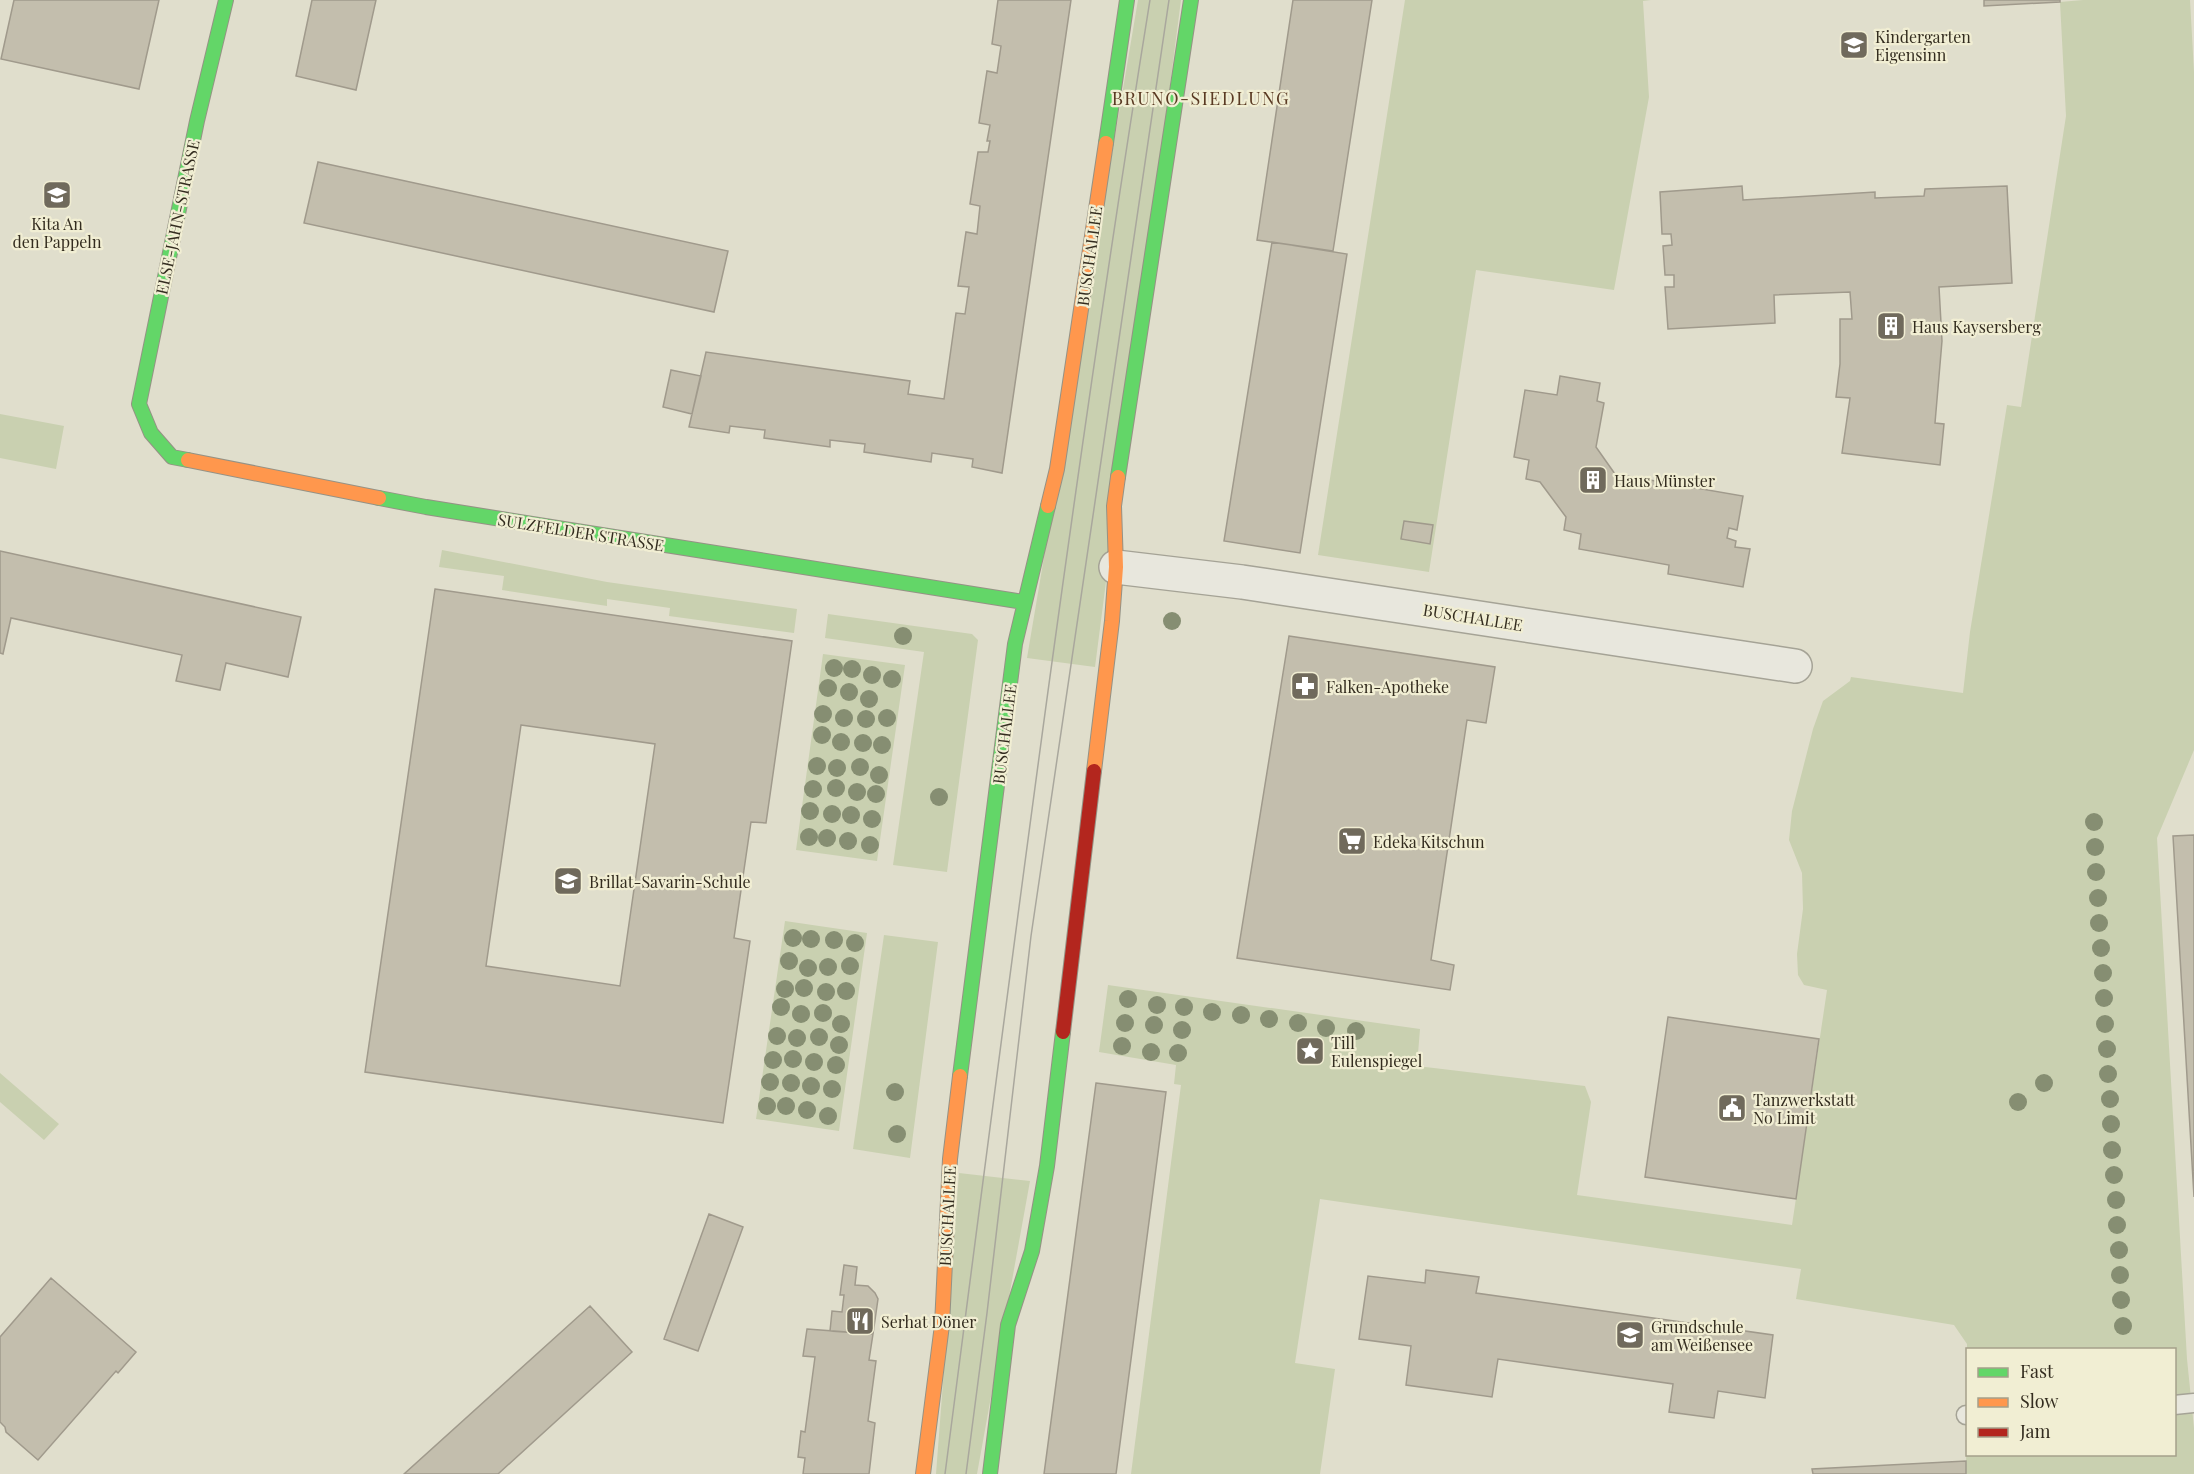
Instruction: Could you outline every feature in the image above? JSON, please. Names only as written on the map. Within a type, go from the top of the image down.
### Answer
[{"type":"main road","name":"ELSE-JAHN-STRASSE","points":[[151,433],[140,404],[197,121],[226,0]]},
{"type":"main road","name":"BUSCHALLEE","points":[[923,1474],[942,1325],[950,1159],[1015,644],[1057,469],[1127,0]]},
{"type":"main road","points":[[990,1474],[1008,1325],[1032,1251],[1047,1166],[1112,621],[1116,567],[1114,506],[1191,0]]},
{"type":"main road","name":"SULZFELDER STRASSE","points":[[151,433],[172,457],[403,502],[1024,602]]},
{"type":"street","name":"BUSCHALLEE","points":[[1116,567],[1242,582],[1795,666]]},
{"type":"lane","points":[[2176,1404],[2194,1403]]},
{"type":"green space","points":[[1138,0],[1181,0],[1095,667],[1027,658]]},
{"type":"green space","points":[[1405,0],[1651,0],[1643,1],[1649,97],[1614,290],[1476,270],[1429,572],[1318,555]]},
{"type":"green space","points":[[2190,0],[2194,72],[2194,750],[2157,838],[2187,1359],[2194,1428],[2194,1474],[1966,1474],[1966,1456],[2176,1456],[2176,1348],[1967,1348],[1967,1344],[1954,1325],[1796,1299],[1801,1269],[1320,1199],[1295,1363],[1335,1369],[1320,1474],[1131,1474],[1181,1085],[1174,1084],[1176,1065],[1099,1052],[1108,985],[1420,1029],[1417,1066],[1585,1086],[1591,1102],[1577,1195],[1792,1225],[1827,990],[1804,985],[1798,975],[1797,954],[1803,909],[1802,873],[1789,840],[1792,811],[1813,729],[1823,701],[1850,681],[1851,677],[1963,693],[1970,632],[2007,405],[2021,407],[2066,116],[2060,2]]},
{"type":"green space","points":[[0,414],[64,426],[56,469],[0,458]]},
{"type":"green space","points":[[442,550],[607,582],[797,609],[794,633],[669,616],[670,608],[607,599],[607,606],[502,590],[504,576],[439,567]]},
{"type":"green space","points":[[828,614],[972,634],[978,640],[947,872],[893,865],[924,652],[825,638]]},
{"type":"green space","points":[[823,654],[905,665],[877,861],[796,850]]},
{"type":"green space","points":[[785,921],[867,933],[839,1131],[756,1119]]},
{"type":"green space","points":[[884,935],[938,942],[910,1158],[853,1149]]},
{"type":"green space","points":[[0,1073],[59,1124],[44,1140],[0,1102]]},
{"type":"green space","points":[[959,1173],[1030,1181],[977,1474],[936,1474]]},
{"type":"building","points":[[14,0],[159,0],[139,89],[1,59]]},
{"type":"building","points":[[312,0],[376,0],[356,90],[296,76]]},
{"type":"building","points":[[998,0],[1071,0],[1002,473],[972,467],[973,459],[932,453],[931,462],[864,452],[865,444],[830,440],[830,447],[764,438],[765,430],[730,426],[729,433],[689,427],[706,352],[910,381],[908,394],[944,399],[956,313],[965,314],[969,287],[958,286],[966,232],[977,234],[980,206],[970,204],[978,152],[988,152],[990,141],[987,141],[990,125],[979,123],[987,71],[997,73],[1001,46],[992,44]]},
{"type":"building","points":[[1293,0],[1372,0],[1333,251],[1257,240]]},
{"type":"building","points":[[1984,0],[2060,0],[2060,2],[1984,6]]},
{"type":"building","points":[[318,162],[728,251],[714,312],[304,223]]},
{"type":"building","name":"Haus Kaysersberg","points":[[1742,186],[1743,200],[1875,192],[1875,198],[1924,196],[1925,189],[2007,186],[2012,283],[1939,287],[1942,341],[1935,423],[1944,424],[1940,465],[1842,453],[1850,398],[1836,397],[1840,364],[1840,319],[1852,319],[1850,292],[1774,295],[1775,323],[1668,329],[1665,287],[1674,287],[1674,275],[1665,275],[1663,246],[1672,245],[1671,234],[1662,234],[1660,192]]},
{"type":"building","points":[[1272,242],[1347,254],[1300,553],[1224,541]]},
{"type":"building","points":[[671,370],[701,376],[692,414],[663,407]]},
{"type":"building","name":"Haus Münster","points":[[1560,376],[1600,383],[1597,401],[1604,403],[1596,447],[1615,474],[1743,496],[1737,530],[1729,528],[1727,538],[1736,541],[1735,547],[1750,549],[1743,587],[1668,574],[1669,565],[1579,549],[1581,534],[1564,530],[1566,517],[1540,482],[1526,479],[1529,460],[1514,457],[1525,390],[1557,395]]},
{"type":"building","points":[[1404,521],[1433,525],[1430,544],[1401,539]]},
{"type":"building","points":[[0,551],[301,617],[288,677],[226,663],[220,690],[176,681],[182,655],[11,618],[3,654],[0,653]]},
{"type":"building","name":"Brillat-Savarin-Schule","points":[[435,589],[792,641],[766,823],[751,822],[734,938],[750,941],[723,1123],[365,1072]],"holes":[[[521,725],[655,744],[620,986],[486,966]]]},
{"type":"building","name":"Edeka Kitschun","points":[[1289,636],[1495,667],[1486,723],[1467,720],[1431,960],[1454,965],[1450,990],[1237,958]]},
{"type":"building","points":[[2194,835],[2194,1197],[2173,836]]},
{"type":"building","name":"Tanzwerkstatt No Limit","points":[[1668,1017],[1819,1039],[1796,1199],[1645,1177]]},
{"type":"building","points":[[1096,1083],[1166,1092],[1116,1474],[1044,1474]]},
{"type":"building","points":[[709,1214],[743,1227],[698,1351],[664,1339]]},
{"type":"building","points":[[844,1265],[857,1267],[855,1285],[868,1286],[878,1299],[873,1334],[830,1331],[832,1311],[842,1312],[844,1295],[840,1295]]},
{"type":"building","points":[[1426,1270],[1479,1277],[1476,1293],[1773,1335],[1765,1398],[1718,1391],[1714,1418],[1669,1412],[1673,1384],[1498,1359],[1492,1397],[1406,1385],[1411,1346],[1359,1339],[1368,1276],[1425,1283]]},
{"type":"building","points":[[51,1278],[136,1352],[118,1373],[116,1371],[38,1460],[6,1432],[0,1422],[0,1337]]},
{"type":"building","points":[[590,1306],[632,1352],[498,1474],[404,1474]]},
{"type":"building","points":[[807,1329],[873,1334],[869,1360],[876,1361],[868,1421],[875,1423],[869,1474],[803,1474],[805,1458],[798,1457],[801,1431],[805,1432],[815,1357],[803,1356]]},
{"type":"building","points":[[1966,1461],[1966,1474],[1813,1474],[1812,1469]]},
{"type":"tram line","points":[[945,1474],[1067,552],[1150,0]]},
{"type":"tram line","points":[[966,1474],[1031,936],[1169,0]]},
{"type":"traffic: fast","points":[[188,460],[172,457],[151,433],[139,404],[197,121],[226,0]]},
{"type":"traffic: fast","points":[[1106,143],[1127,0]]},
{"type":"traffic: fast","points":[[1118,477],[1191,0]]},
{"type":"traffic: fast","points":[[379,498],[1024,602]]},
{"type":"traffic: fast","points":[[960,1076],[1015,644],[1048,506]]},
{"type":"traffic: fast","points":[[990,1474],[1008,1325],[1032,1251],[1047,1166],[1063,1032]]},
{"type":"traffic: slow","points":[[1048,506],[1057,469],[1106,143]]},
{"type":"traffic: slow","points":[[188,460],[379,498]]},
{"type":"traffic: slow","points":[[1094,771],[1112,621],[1116,567],[1114,506],[1118,477]]},
{"type":"traffic: slow","points":[[923,1474],[942,1325],[950,1159],[960,1076]]},
{"type":"traffic: jam","points":[[1063,1032],[1094,771]]},
{"type":"place","name":"Kindergarten Eigensinn","points":[[1854,45]]},
{"type":"place","name":"Kita An den Pappeln","points":[[57,195]]},
{"type":"place","name":"Haus Kaysersberg","points":[[1891,326]]},
{"type":"place","name":"Haus Münster","points":[[1593,480]]},
{"type":"place","name":"Falken-Apotheke","points":[[1305,686]]},
{"type":"place","name":"Edeka Kitschun","points":[[1352,841]]},
{"type":"place","name":"Brillat-Savarin-Schule","points":[[568,881]]},
{"type":"place","name":"Till Eulenspiegel","points":[[1310,1051]]},
{"type":"place","name":"Tanzwerkstatt No Limit","points":[[1732,1108]]},
{"type":"place","name":"Serhat Döner","points":[[860,1321]]},
{"type":"place","name":"Grundschule am Weißensee","points":[[1630,1335]]},
{"type":"district","name":"BRUNO-SIEDLUNG","points":[[1201,98]]}]
